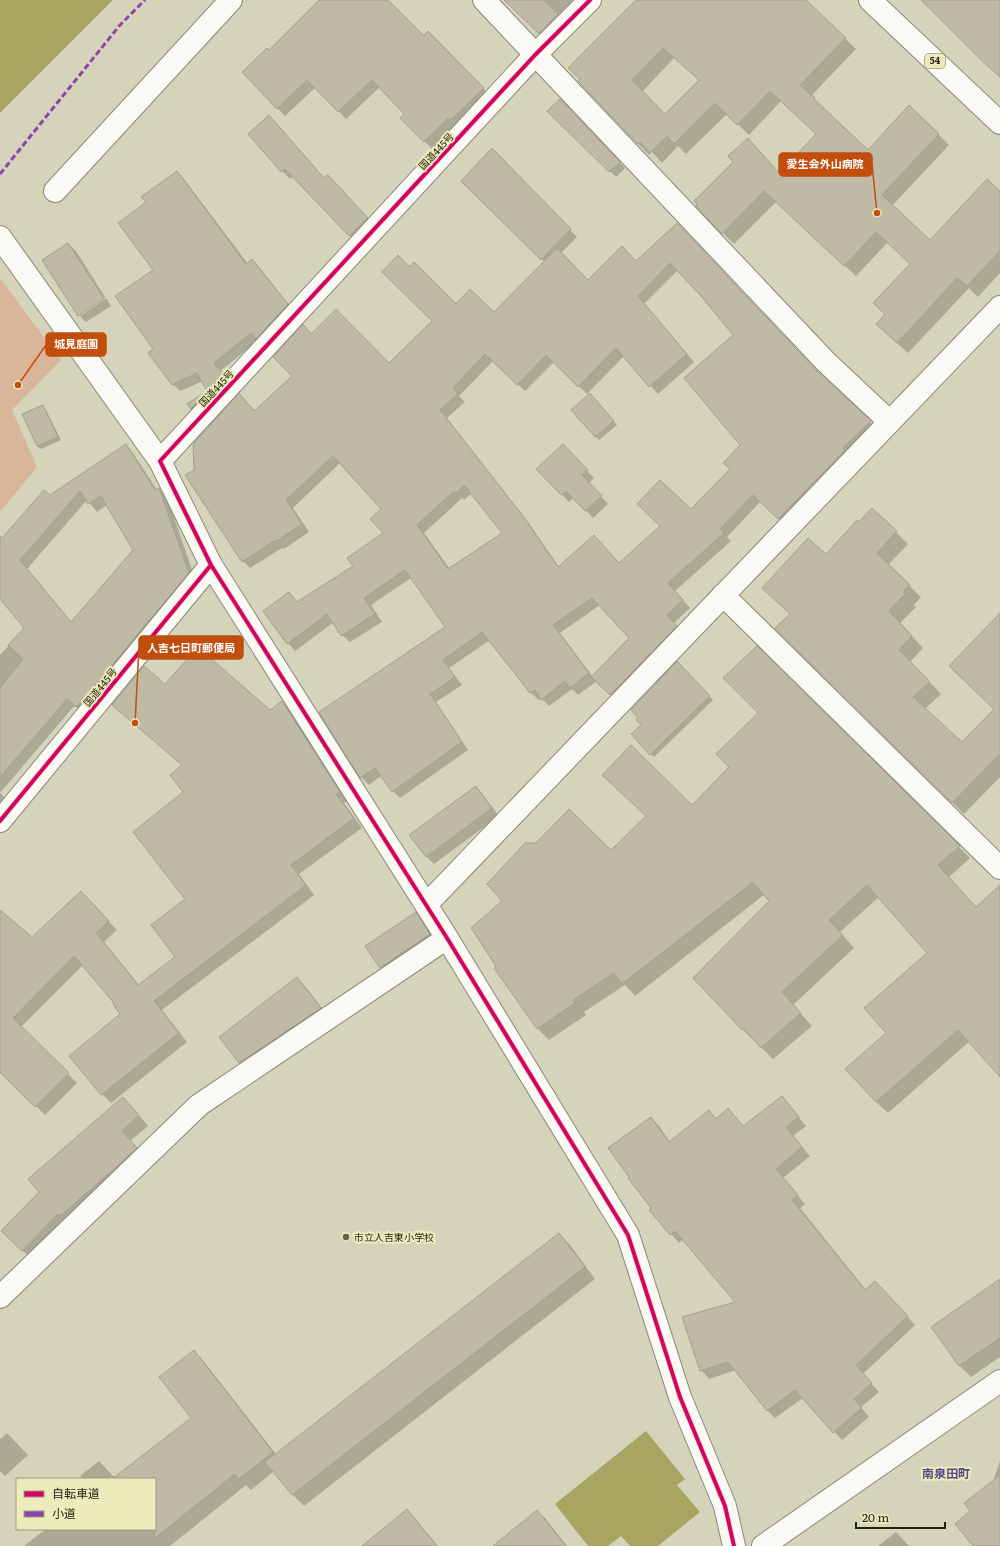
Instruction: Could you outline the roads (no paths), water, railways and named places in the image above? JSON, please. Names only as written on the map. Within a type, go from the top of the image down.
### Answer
[{"type":"main road","points":[[55,191],[231,0]]},
{"type":"main road","points":[[484,0],[826,362],[890,422]]},
{"type":"main road","name":"国道445号","points":[[160,461],[536,55],[590,0]]},
{"type":"main road","name":"54","points":[[870,0],[1000,122]]},
{"type":"main road","points":[[0,237],[160,461],[211,565],[447,938],[628,1235],[680,1397],[725,1506],[734,1546]]},
{"type":"main road","points":[[426,905],[1000,307]]},
{"type":"main road","name":"国道445号","points":[[0,821],[211,565]]},
{"type":"main road","points":[[723,595],[1000,868]]},
{"type":"main road","points":[[0,1297],[199,1105],[447,938]]},
{"type":"main road","points":[[763,1546],[1000,1381]]},
{"type":"place","name":"愛生会外山病院","points":[[877,213]]},
{"type":"place","name":"城見庭園","points":[[18,385]]},
{"type":"place","name":"人吉七日町郵便局","points":[[135,723]]},
{"type":"place","name":"市立人吉東小学校","points":[[346,1237]]},
{"type":"district","name":"南泉田町","points":[[946,1474]]}]
